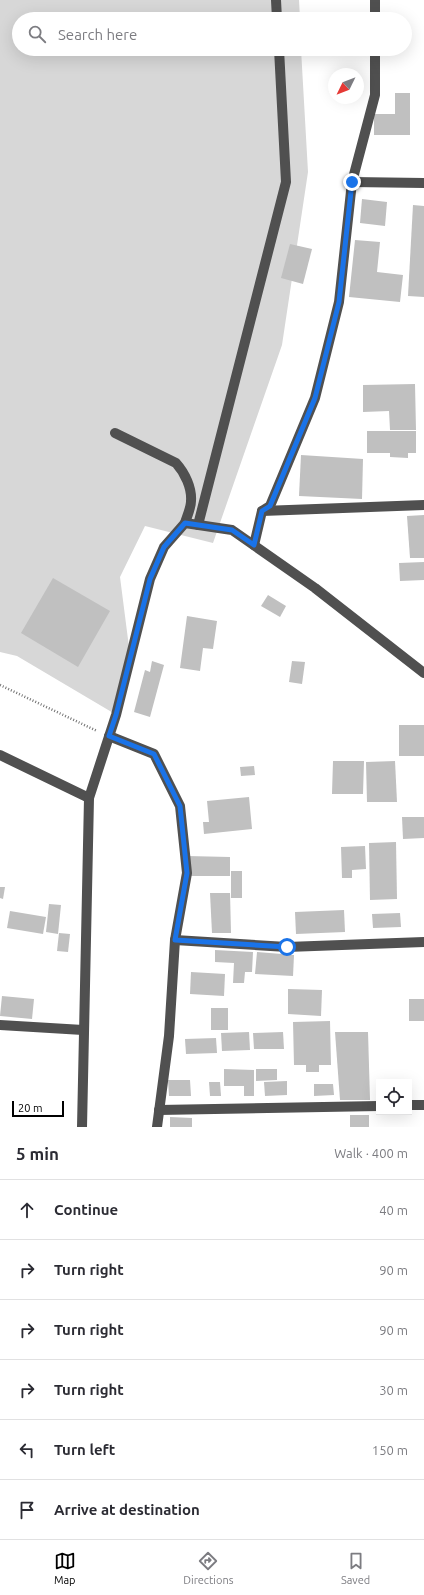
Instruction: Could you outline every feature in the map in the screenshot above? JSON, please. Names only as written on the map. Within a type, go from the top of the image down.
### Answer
[{"type":"street","points":[[276,0],[277,12]]},
{"type":"street","points":[[375,0],[375,12]]},
{"type":"street","points":[[198,525],[286,182],[279,56]]},
{"type":"street","points":[[254,545],[262,511],[270,506],[315,398],[339,302],[352,182],[375,95],[375,56]]},
{"type":"street","points":[[352,182],[424,183]]},
{"type":"street","points":[[82,1127],[89,798],[116,715],[150,579],[164,547],[185,523],[191,501],[190,488],[183,471],[176,463],[115,433]]},
{"type":"street","points":[[262,511],[424,505]]},
{"type":"street","points":[[185,523],[232,530],[314,588],[424,673]]},
{"type":"street","points":[[109,736],[154,754],[180,806],[187,873],[175,940],[169,1036],[157,1127]]},
{"type":"street","points":[[0,755],[89,798]]},
{"type":"street","points":[[175,940],[287,947],[424,942]]},
{"type":"street","points":[[0,1025],[83,1030]]},
{"type":"street","points":[[412,1105],[424,1105]]},
{"type":"street","points":[[159,1110],[376,1106]]},
{"type":"path","points":[[0,685],[109,736]]},
{"type":"shaded area","points":[[0,0],[299,0],[300,12],[12,12],[12,56],[301,56],[308,172],[282,345],[213,543],[145,526],[120,577],[130,655],[115,714],[17,656],[0,652]]},
{"type":"building","points":[[395,93],[410,93],[410,135],[374,135],[374,114],[395,114]]},
{"type":"building","points":[[362,199],[387,202],[385,226],[360,223]]},
{"type":"building","points":[[413,205],[424,206],[424,297],[408,296]]},
{"type":"building","points":[[355,240],[380,242],[377,272],[403,275],[400,302],[349,297]]},
{"type":"building","points":[[290,244],[312,249],[303,284],[281,278]]},
{"type":"building","points":[[415,384],[416,430],[390,430],[389,411],[363,412],[363,385]]},
{"type":"building","points":[[367,431],[416,431],[416,453],[408,453],[408,458],[390,457],[390,453],[367,453]]},
{"type":"building","points":[[301,455],[363,459],[362,499],[299,496]]},
{"type":"building","points":[[424,515],[424,558],[410,558],[407,516]]},
{"type":"building","points":[[424,562],[424,580],[400,581],[399,563]]},
{"type":"building","points":[[53,578],[110,611],[78,667],[21,633]]},
{"type":"building","points":[[268,595],[286,606],[280,617],[261,606]]},
{"type":"building","points":[[187,616],[217,621],[213,649],[203,648],[200,671],[180,668]]},
{"type":"building","points":[[152,661],[164,665],[150,717],[134,712],[145,670],[150,672]]},
{"type":"building","points":[[292,661],[305,662],[302,684],[289,682]]},
{"type":"building","points":[[399,725],[424,725],[424,756],[399,756]]},
{"type":"building","points":[[333,761],[364,761],[363,794],[332,794]]},
{"type":"building","points":[[395,761],[397,802],[367,802],[366,762]]},
{"type":"building","points":[[254,766],[255,775],[241,776],[240,767]]},
{"type":"building","points":[[249,797],[252,829],[204,834],[203,822],[209,822],[207,801]]},
{"type":"building","points":[[402,817],[424,817],[424,838],[403,839]]},
{"type":"building","points":[[396,842],[397,899],[370,900],[369,843]]},
{"type":"building","points":[[365,846],[366,869],[352,870],[352,878],[342,878],[341,847]]},
{"type":"building","points":[[187,856],[230,857],[230,876],[187,876]]},
{"type":"building","points":[[231,871],[242,871],[242,898],[231,898]]},
{"type":"building","points":[[0,887],[5,887],[3,899],[0,898]]},
{"type":"building","points":[[210,893],[230,893],[231,933],[212,933]]},
{"type":"building","points":[[49,904],[61,905],[58,934],[46,932]]},
{"type":"building","points":[[344,910],[345,932],[296,934],[295,912]]},
{"type":"building","points":[[10,911],[46,917],[43,934],[7,928]]},
{"type":"building","points":[[400,913],[401,927],[373,928],[372,914]]},
{"type":"building","points":[[59,933],[70,934],[68,952],[57,951]]},
{"type":"building","points":[[215,950],[253,952],[252,972],[245,972],[244,983],[233,983],[234,963],[215,962]]},
{"type":"building","points":[[257,952],[294,955],[293,976],[255,974]]},
{"type":"building","points":[[191,972],[225,974],[224,996],[190,994]]},
{"type":"building","points":[[288,989],[322,990],[321,1016],[288,1014]]},
{"type":"building","points":[[2,996],[34,999],[32,1019],[0,1016]]},
{"type":"building","points":[[409,999],[424,999],[424,1021],[409,1021]]},
{"type":"building","points":[[211,1008],[228,1008],[228,1030],[211,1030]]},
{"type":"building","points":[[330,1021],[331,1065],[319,1065],[319,1072],[306,1072],[306,1065],[294,1065],[293,1022]]},
{"type":"building","points":[[249,1032],[250,1050],[222,1051],[221,1033]]},
{"type":"building","points":[[283,1032],[284,1049],[254,1049],[253,1033]]},
{"type":"building","points":[[335,1032],[368,1032],[370,1100],[340,1100]]},
{"type":"building","points":[[216,1038],[217,1053],[186,1054],[185,1039]]},
{"type":"building","points":[[224,1069],[254,1070],[254,1096],[244,1096],[244,1086],[224,1086]]},
{"type":"building","points":[[256,1069],[277,1069],[277,1080],[256,1081]]},
{"type":"building","points":[[168,1080],[190,1080],[191,1096],[169,1096]]},
{"type":"building","points":[[287,1081],[287,1095],[265,1096],[264,1082]]},
{"type":"building","points":[[209,1082],[220,1082],[221,1096],[210,1096]]},
{"type":"building","points":[[314,1084],[333,1084],[334,1095],[314,1096]]},
{"type":"building","points":[[350,1115],[369,1115],[369,1127],[350,1127]]},
{"type":"building","points":[[170,1117],[192,1118],[192,1127],[170,1127]]},
{"type":"route","points":[[287,947],[175,940],[187,873],[180,806],[154,754],[109,736],[116,715],[150,579],[164,547],[185,523],[232,530],[254,545],[262,511],[270,506],[315,398],[339,302],[352,182]]}]
